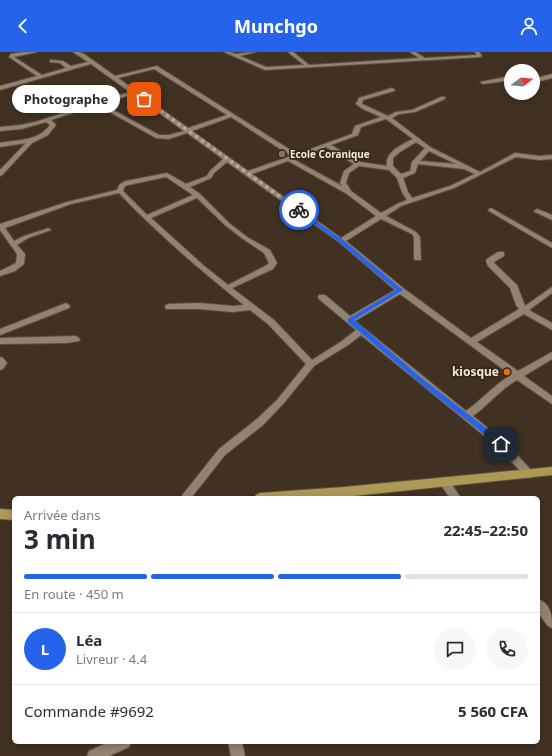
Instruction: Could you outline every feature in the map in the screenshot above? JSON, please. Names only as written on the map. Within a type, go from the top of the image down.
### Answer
[{"type":"main road","points":[[288,496],[344,492],[552,471]]},
{"type":"main road","points":[[0,514],[12,514]]},
{"type":"street","points":[[35,52],[13,55],[11,58],[41,76]]},
{"type":"street","points":[[75,52],[92,62],[341,241],[400,290],[552,400]]},
{"type":"street","points":[[226,52],[265,69],[480,56],[477,52]]},
{"type":"street","points":[[234,56],[254,52]]},
{"type":"street","points":[[290,52],[309,67]]},
{"type":"street","points":[[412,52],[425,60]]},
{"type":"street","points":[[426,52],[431,60]]},
{"type":"street","points":[[52,61],[61,62],[70,68]]},
{"type":"street","points":[[0,88],[92,62]]},
{"type":"street","points":[[114,78],[155,67],[296,156]]},
{"type":"street","points":[[540,79],[552,76]]},
{"type":"street","points":[[483,82],[504,79]]},
{"type":"street","points":[[392,90],[366,96],[359,101],[359,104],[387,117],[428,148],[480,174]]},
{"type":"street","points":[[0,129],[21,127],[47,120],[134,92]]},
{"type":"street","points":[[247,174],[356,134],[357,127],[359,126],[413,111],[443,98]]},
{"type":"street","points":[[97,103],[158,137],[169,137],[232,115]]},
{"type":"street","points":[[0,174],[32,141],[50,131],[53,125],[47,120]]},
{"type":"street","points":[[410,200],[403,191],[399,177],[389,162],[395,152],[416,140]]},
{"type":"street","points":[[0,144],[32,141]]},
{"type":"street","points":[[327,145],[358,164],[392,168]]},
{"type":"street","points":[[399,177],[412,173],[415,168],[415,162],[428,148]]},
{"type":"street","points":[[341,241],[399,205],[452,187],[518,154],[536,157],[552,157]]},
{"type":"street","points":[[493,166],[497,156]]},
{"type":"street","points":[[186,187],[209,177],[212,172],[226,159]]},
{"type":"street","points":[[288,159],[349,193],[369,210],[414,233],[417,237],[418,258]]},
{"type":"street","points":[[415,162],[470,168]]},
{"type":"street","points":[[349,193],[343,183],[346,172],[358,164]]},
{"type":"street","points":[[120,191],[122,185],[126,183],[166,175],[198,196],[227,224],[245,238],[262,248],[272,259],[273,263],[270,267],[227,288]]},
{"type":"street","points":[[120,191],[146,218],[200,267],[271,322],[311,364]]},
{"type":"street","points":[[0,274],[20,264],[22,259],[21,254],[1,226],[69,203],[120,191]]},
{"type":"street","points":[[146,218],[198,196]]},
{"type":"street","points":[[491,210],[552,246]]},
{"type":"street","points":[[537,211],[552,218]]},
{"type":"street","points":[[13,244],[26,237],[48,230]]},
{"type":"street","points":[[501,254],[490,261],[491,264],[514,287],[520,305],[524,310],[552,328]]},
{"type":"street","points":[[471,342],[524,310],[552,289]]},
{"type":"street","points":[[350,320],[400,290]]},
{"type":"street","points":[[322,297],[501,444],[529,474]]},
{"type":"street","points":[[0,332],[66,306]]},
{"type":"street","points":[[169,307],[199,306],[233,309],[253,307]]},
{"type":"street","points":[[188,496],[222,452],[260,422],[284,397],[311,364],[345,343],[362,330]]},
{"type":"street","points":[[0,341],[30,339],[56,341],[76,339]]},
{"type":"street","points":[[466,416],[518,374],[552,355]]},
{"type":"street","points":[[0,360],[3,363],[0,367]]},
{"type":"street","points":[[444,482],[454,496]]},
{"type":"street","points":[[540,607],[552,622]]},
{"type":"street","points":[[94,756],[120,744]]},
{"type":"street","points":[[235,744],[238,756]]},
{"type":"way so far","points":[[144,99],[299,210]]},
{"type":"place","name":"Photographe","points":[[144,99]]},
{"type":"place","name":"Ecole Coranique","points":[[282,154]]},
{"type":"place","name":"kiosque","points":[[507,372]]},
{"type":"route","points":[[299,210],[341,241],[400,290],[354,316],[350,320],[422,381],[501,444]]}]
